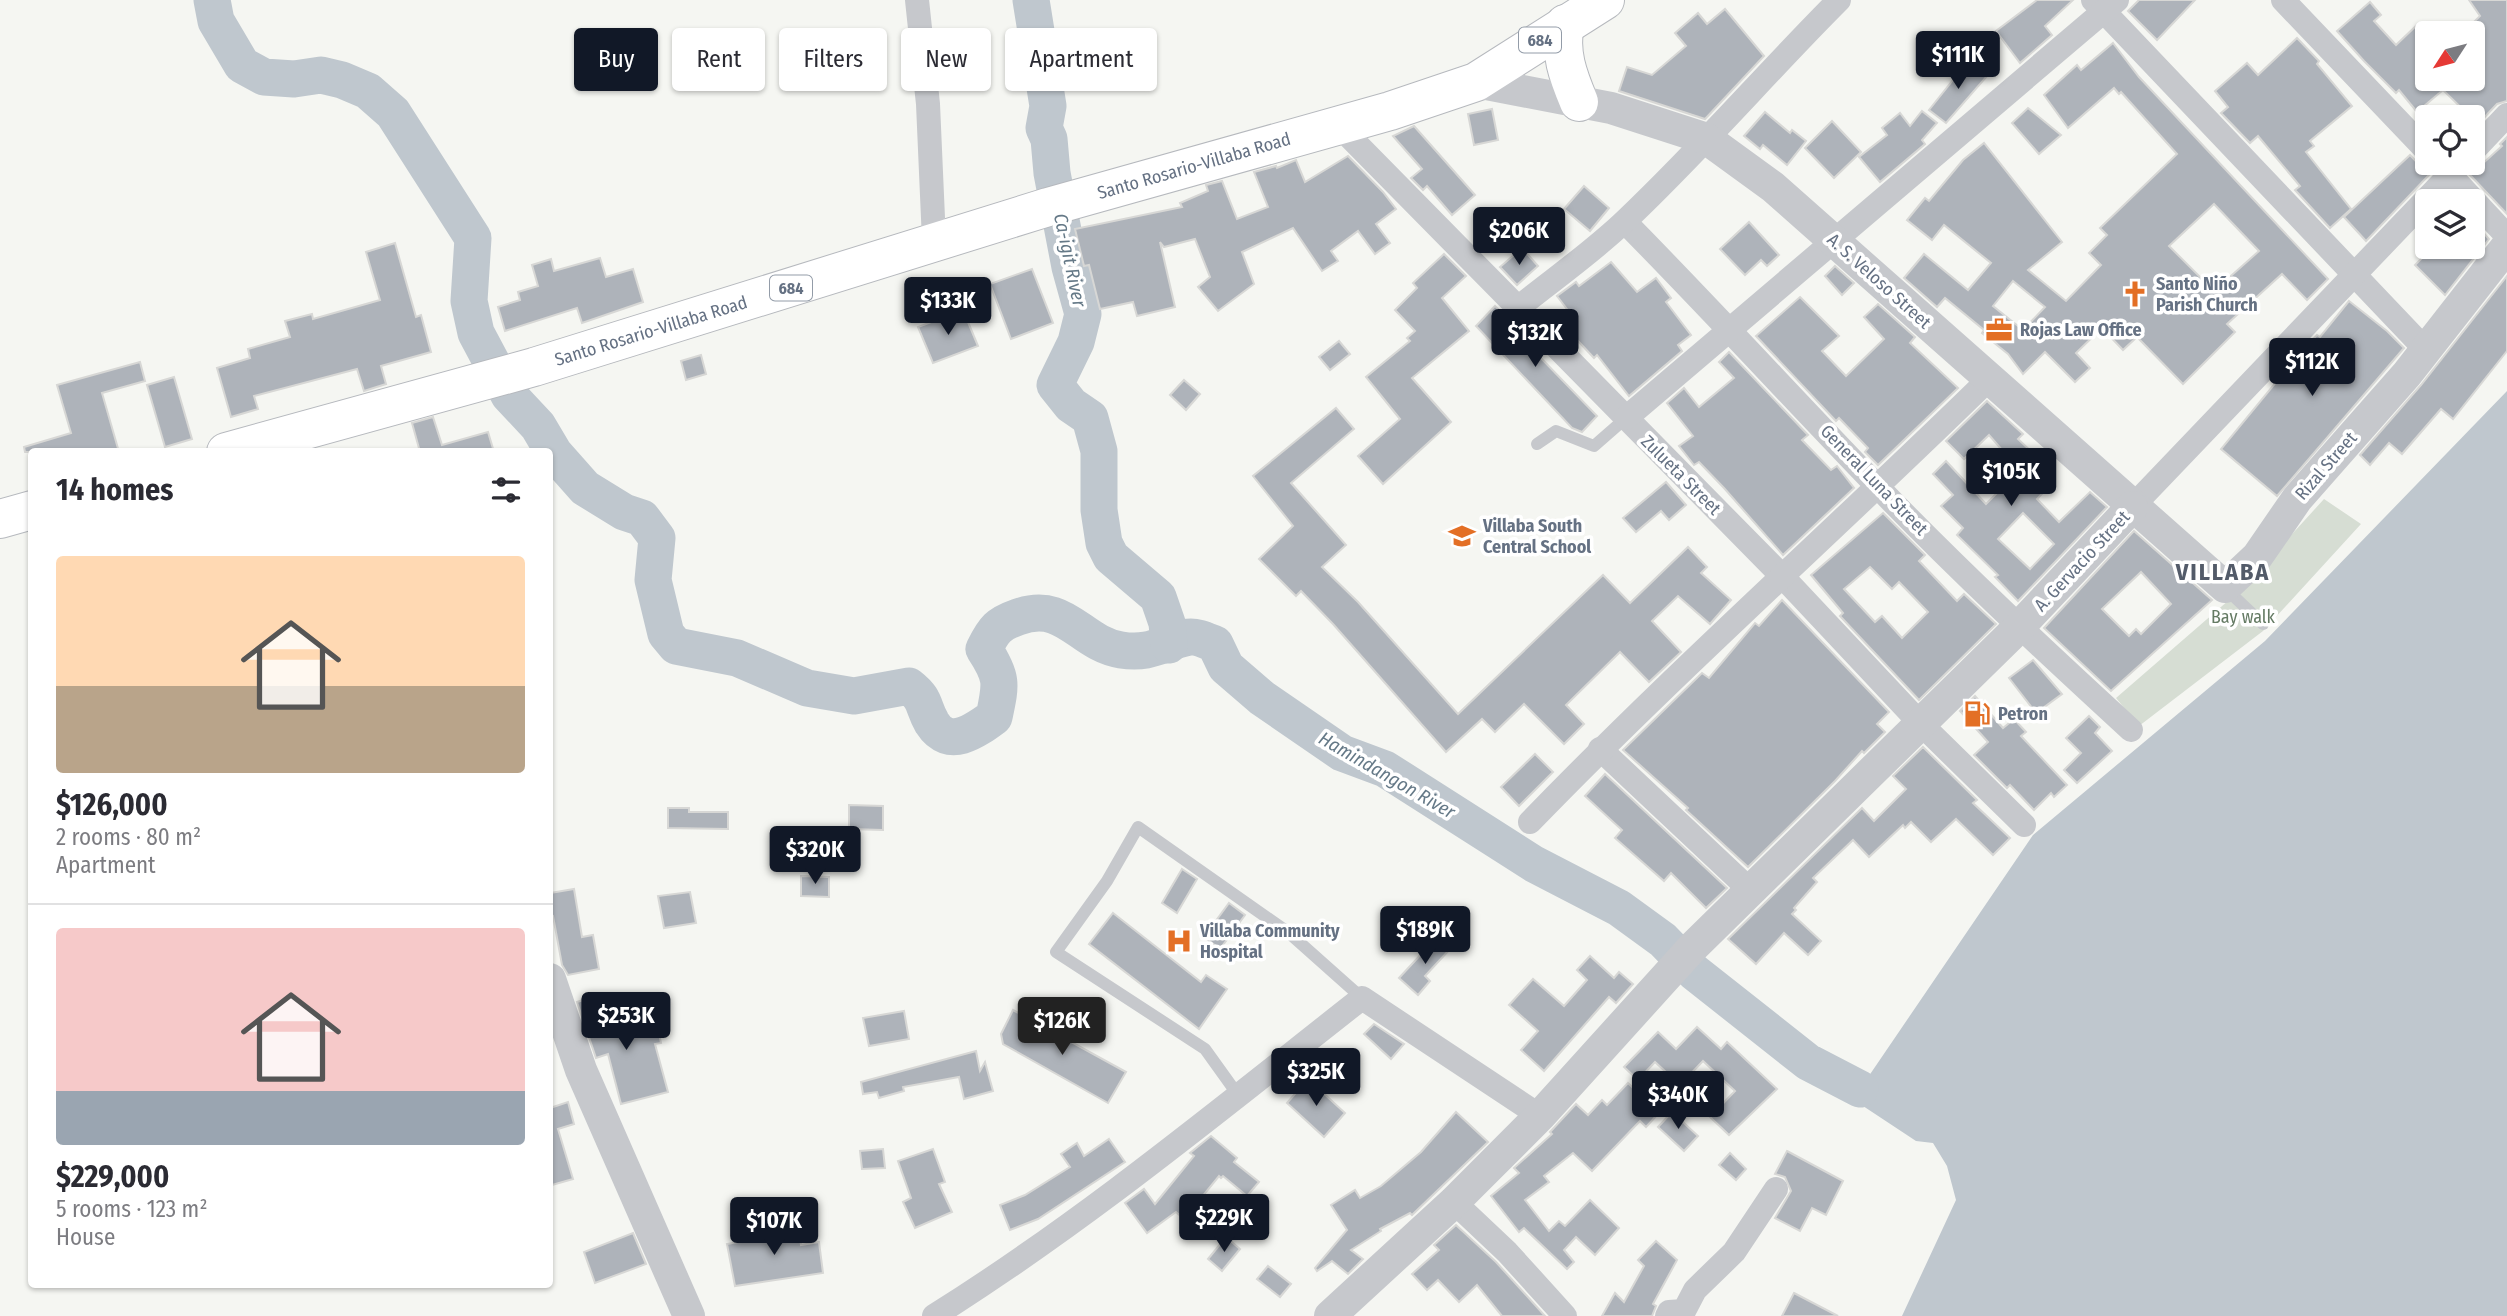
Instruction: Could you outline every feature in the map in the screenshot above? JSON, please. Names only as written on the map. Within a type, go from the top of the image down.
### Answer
[{"type":"main road","name":"684","points":[[1476,82],[1605,0]]},
{"type":"main road","points":[[1565,24],[1561,42],[1567,74],[1579,102]]},
{"type":"main road","name":"Santo Rosario-Villaba Road","points":[[253,448],[299,441],[934,241],[1338,125],[1476,82]]},
{"type":"main road","points":[[0,519],[28,511]]},
{"type":"street","points":[[917,0],[928,104],[934,241]]},
{"type":"street","points":[[1519,307],[1625,222],[1839,0]]},
{"type":"street","points":[[2283,0],[2415,138]]},
{"type":"street","points":[[1626,418],[1835,241],[2105,4],[2352,274],[2426,349]]},
{"type":"street","name":"A. S. Veloso Street","points":[[1476,82],[1611,108],[1707,139],[1773,187],[2225,587]]},
{"type":"street","points":[[2485,138],[2507,115]]},
{"type":"street","name":"Zulueta Street","points":[[1338,125],[1782,576],[1921,724],[2024,825]]},
{"type":"street","name":"A. Gervacio Street","points":[[1329,1316],[1454,1202],[1540,1116],[1692,948],[2019,627],[2443,175]]},
{"type":"street","points":[[2457,175],[2507,236]]},
{"type":"street","name":"General Luna Street","points":[[1625,222],[1730,328],[1879,487],[2019,627],[2131,730]]},
{"type":"street","name":"Rizal Street","points":[[2225,587],[2257,557],[2297,499],[2426,349],[2507,246]]},
{"type":"street","points":[[1530,822],[1601,750],[1989,379]]},
{"type":"street","points":[[1601,750],[1750,890]]},
{"type":"street","points":[[553,988],[581,1070],[689,1316]]},
{"type":"street","points":[[934,1316],[990,1280],[1238,1095],[1362,998],[1540,1116]]},
{"type":"street","points":[[1681,1314],[1695,1290],[1734,1252],[1776,1189]]},
{"type":"street","points":[[1454,1202],[1507,1252],[1565,1316]]},
{"type":"lane","points":[[1537,444],[1556,431],[1594,446],[1626,418]]},
{"type":"lane","points":[[2225,587],[2263,624]]},
{"type":"lane","points":[[1238,1095],[1205,1049],[1056,952],[1107,881],[1138,827],[1289,933],[1362,998]]},
{"type":"green space","name":"Bay walk","points":[[2324,499],[2361,524],[2263,631],[2139,726],[2116,698],[2244,587]]},
{"type":"shaded area","points":[[2507,391],[2507,1316],[1902,1316],[1956,1200],[1947,1166],[1933,1143],[1916,1141],[1860,1104],[1860,1089],[2033,835],[2265,641]]},
{"type":"building","points":[[2037,0],[2073,0],[2045,26],[2052,35],[2020,63],[1996,31]]},
{"type":"building","points":[[2139,0],[2195,0],[2157,40],[2128,11]]},
{"type":"building","points":[[2469,0],[2507,0],[2507,101],[2497,104],[2485,117],[2485,105],[2458,105],[2444,91],[2485,91],[2485,21],[2475,21],[2480,16]]},
{"type":"building","points":[[2370,2],[2381,15],[2374,21],[2396,45],[2415,27],[2415,91],[2442,91],[2425,105],[2415,105],[2415,110],[2399,90],[2396,93],[2337,31]]},
{"type":"building","points":[[1725,9],[1764,56],[1705,119],[1619,91],[1627,67],[1652,75],[1686,46],[1675,33],[1698,13],[1707,24]]},
{"type":"building","points":[[2297,38],[2319,61],[2317,64],[2352,106],[2310,141],[2314,146],[2306,152],[2351,209],[2330,228],[2295,190],[2300,186],[2258,136],[2250,143],[2221,113],[2228,107],[2215,91],[2247,63],[2258,75]]},
{"type":"building","points":[[2113,43],[2139,77],[2328,279],[2307,300],[2282,274],[2227,324],[2235,332],[2183,384],[2137,337],[2123,350],[2102,328],[2076,353],[2090,368],[2075,382],[2045,352],[2023,374],[2008,354],[1982,333],[1984,330],[1945,298],[1937,307],[1904,278],[1924,254],[1968,290],[1991,263],[1944,225],[1932,240],[1907,220],[1925,198],[1929,201],[1963,160],[1984,143],[2062,242],[2028,270],[2066,301],[2101,265],[2089,253],[2107,235],[2100,228],[2177,154],[2121,92],[2119,94],[2114,88],[2068,128],[2044,95],[2077,65],[2081,70]],"holes":[[[2214,204],[2259,251],[2214,291],[2169,246]],[[2013,281],[2045,307],[2023,330],[1993,306]]]},
{"type":"building","points":[[1969,60],[1988,75],[1946,123],[1929,110]]},
{"type":"building","points":[[2028,108],[2061,135],[2039,154],[2012,123]]},
{"type":"building","points":[[1492,109],[1498,140],[1474,145],[1468,114]]},
{"type":"building","points":[[1922,111],[1937,123],[1922,140],[1925,144],[1880,182],[1859,157],[1887,135],[1882,128],[1900,113],[1910,126]]},
{"type":"building","points":[[1765,112],[1790,133],[1792,130],[1806,141],[1787,165],[1763,145],[1760,149],[1744,136]]},
{"type":"building","points":[[1832,121],[1861,152],[1834,178],[1805,148]]},
{"type":"building","points":[[1414,126],[1475,195],[1452,215],[1427,186],[1423,190],[1411,178],[1422,169],[1393,136]]},
{"type":"building","points":[[2507,137],[2507,214],[2470,175],[2485,175],[2485,161],[2502,146],[2500,144]]},
{"type":"building","points":[[2410,155],[2415,160],[2415,175],[2429,175],[2366,241],[2344,217]]},
{"type":"building","points":[[1348,156],[1396,209],[1376,224],[1390,243],[1375,254],[1358,231],[1331,251],[1338,261],[1322,271],[1293,228],[1242,252],[1254,284],[1218,311],[1198,287],[1210,277],[1195,239],[1164,247],[1160,242],[1175,307],[1137,316],[1133,302],[1100,309],[1089,265],[1084,266],[1075,229],[1182,207],[1180,203],[1208,191],[1206,185],[1222,181],[1237,219],[1268,207],[1254,172],[1276,166],[1277,168],[1296,160],[1305,182]]},
{"type":"building","points":[[1584,186],[1609,208],[1590,231],[1564,209]]},
{"type":"building","points":[[1749,222],[1779,255],[1767,266],[1761,260],[1745,275],[1720,249]]},
{"type":"building","points":[[395,243],[416,317],[421,315],[431,352],[381,366],[386,384],[364,391],[357,369],[254,396],[258,409],[231,417],[217,368],[250,358],[248,349],[290,337],[285,321],[312,314],[313,319],[380,300],[366,252]]},
{"type":"building","points":[[1522,248],[1538,266],[1517,285],[1500,267]]},
{"type":"building","points":[[1444,254],[1466,276],[1442,298],[1469,331],[1412,378],[1451,422],[1383,484],[1358,456],[1400,419],[1366,377],[1410,341],[1407,338],[1415,331],[1395,310],[1417,288],[1413,283]]},
{"type":"building","points":[[600,258],[606,277],[633,269],[643,302],[582,323],[577,308],[505,331],[498,307],[520,300],[518,292],[538,286],[532,265],[551,259],[554,271]]},
{"type":"building","points":[[2421,259],[2473,259],[2445,295],[2415,265]]},
{"type":"building","points":[[1611,262],[1637,292],[1656,278],[1671,298],[1666,302],[1691,335],[1678,345],[1682,351],[1629,396],[1597,355],[1594,358],[1563,325],[1573,317],[1557,296],[1576,282],[1579,286]]},
{"type":"building","points":[[1835,266],[1854,283],[1842,295],[1825,276]]},
{"type":"building","points":[[1032,269],[1053,323],[1011,339],[990,284]]},
{"type":"building","points":[[2507,276],[2507,351],[2453,419],[2441,409],[2402,454],[2389,443],[2370,465],[2360,455],[2421,385]]},
{"type":"building","points":[[1800,297],[1839,336],[1822,351],[1846,376],[1884,339],[1864,317],[1878,304],[1915,337],[1910,343],[1958,388],[1878,465],[1865,452],[1868,448],[1839,418],[1836,421],[1756,336]]},
{"type":"building","points":[[2349,301],[2404,348],[2277,496],[2221,449],[2300,353],[2317,335],[2320,337]]},
{"type":"building","points":[[1495,306],[1540,351],[1537,354],[1597,416],[1582,432],[1572,428],[1476,326]]},
{"type":"building","points":[[963,310],[978,346],[933,363],[918,327]]},
{"type":"building","points":[[1339,341],[1350,354],[1330,370],[1319,357]]},
{"type":"building","points":[[1729,352],[1808,435],[1802,440],[1831,470],[1837,466],[1854,488],[1783,555],[1724,488],[1699,462],[1694,465],[1679,446],[1693,436],[1667,403],[1684,388],[1699,407],[1734,378],[1719,362]]},
{"type":"building","points":[[701,355],[706,374],[686,380],[681,361]]},
{"type":"building","points":[[140,362],[145,381],[102,393],[118,448],[28,448],[28,452],[25,452],[24,447],[71,433],[57,385]]},
{"type":"building","points":[[174,377],[192,439],[165,447],[147,385]]},
{"type":"building","points":[[1184,380],[1200,394],[1186,410],[1170,395]]},
{"type":"building","points":[[1987,401],[2023,434],[2018,439],[2036,456],[2032,460],[2054,481],[2037,499],[2059,522],[2090,492],[2107,507],[2018,601],[1995,577],[1998,575],[1957,535],[1963,528],[1941,506],[1953,495],[1933,474],[1946,461],[1986,504],[2009,481],[1999,471],[2010,459],[1989,435],[1964,459],[1946,441]],"holes":[[[2023,513],[2054,544],[2030,569],[1998,539]]]},
{"type":"building","points":[[1336,408],[1354,429],[1291,483],[1346,545],[1322,567],[1358,602],[1458,714],[1603,575],[1630,603],[1688,547],[1707,567],[1701,573],[1731,600],[1710,624],[1678,596],[1652,621],[1681,652],[1649,682],[1620,652],[1566,705],[1584,724],[1564,744],[1524,704],[1495,732],[1482,719],[1446,752],[1333,624],[1301,591],[1296,596],[1259,559],[1293,526],[1253,476]]},
{"type":"building","points":[[433,417],[442,445],[488,432],[493,448],[419,448],[412,423]]},
{"type":"building","points":[[1666,482],[1686,505],[1669,520],[1661,511],[1636,532],[1623,518]]},
{"type":"building","points":[[1883,513],[1925,555],[1919,561],[1957,601],[1964,594],[1996,624],[1919,700],[1840,616],[1843,613],[1811,575]],"holes":[[[1870,567],[1892,589],[1899,582],[1928,612],[1902,638],[1882,616],[1875,622],[1844,589]]]},
{"type":"building","points":[[2134,531],[2212,600],[2111,691],[2044,628]],"holes":[[[2141,572],[2171,604],[2141,634],[2136,629],[2129,636],[2102,609]]]},
{"type":"building","points":[[1782,600],[1889,712],[1877,724],[1885,732],[1864,753],[1862,751],[1748,867],[1623,750],[1702,673],[1709,678],[1755,623],[1759,626]]},
{"type":"building","points":[[2033,660],[2062,694],[2036,713],[2009,678]]},
{"type":"building","points":[[1975,696],[2003,728],[2014,719],[2026,732],[2021,736],[2067,785],[2054,797],[2051,793],[2034,810],[2010,785],[2007,788],[1974,755],[1988,742],[1960,711]]},
{"type":"building","points":[[2089,716],[2100,727],[2095,733],[2112,751],[2077,783],[2064,770],[2081,753],[2066,738]]},
{"type":"building","points":[[1923,747],[1977,800],[1973,803],[2010,838],[1993,855],[1956,819],[1931,842],[1911,822],[1905,828],[1903,825],[1869,857],[1853,840],[1813,878],[1817,882],[1794,908],[1796,910],[1792,914],[1821,941],[1808,955],[1784,933],[1756,964],[1728,939],[1862,808],[1874,821],[1906,789],[1893,776]]},
{"type":"building","points":[[1535,754],[1553,772],[1519,806],[1501,787]]},
{"type":"building","points":[[1605,774],[1727,888],[1706,908],[1671,873],[1664,881],[1615,838],[1622,830],[1585,796]]},
{"type":"building","points":[[849,805],[883,806],[883,830],[849,829]]},
{"type":"building","points":[[668,808],[689,808],[689,812],[728,812],[728,829],[668,828]]},
{"type":"building","points":[[1182,869],[1197,879],[1177,913],[1162,903]]},
{"type":"building","points":[[801,876],[829,877],[829,897],[801,896]]},
{"type":"building","points":[[574,889],[582,937],[593,935],[599,969],[568,975],[562,965],[553,916],[553,892]]},
{"type":"building","points":[[690,892],[696,923],[664,928],[658,896]]},
{"type":"building","points":[[1229,903],[1245,915],[1220,949],[1204,937]]},
{"type":"building","points":[[1113,913],[1201,982],[1206,975],[1227,989],[1199,1029],[1089,944]]},
{"type":"building","points":[[1438,936],[1451,948],[1425,976],[1430,981],[1418,995],[1399,978]]},
{"type":"building","points":[[1590,956],[1614,978],[1619,972],[1633,984],[1616,1003],[1609,997],[1544,1071],[1521,1050],[1538,1031],[1509,1005],[1533,979],[1564,1006],[1587,980],[1577,970]]},
{"type":"building","points":[[599,995],[611,1027],[656,1019],[661,1043],[655,1044],[668,1092],[621,1104],[608,1054],[596,1058],[577,1002]]},
{"type":"building","points":[[1013,1010],[1126,1072],[1108,1103],[1003,1044],[1001,1034]]},
{"type":"building","points":[[904,1011],[909,1039],[869,1046],[863,1018]]},
{"type":"building","points":[[1374,1024],[1404,1044],[1391,1059],[1364,1034]]},
{"type":"building","points":[[1697,1027],[1721,1049],[1727,1042],[1777,1089],[1729,1135],[1710,1117],[1735,1091],[1703,1061],[1680,1085],[1655,1062],[1638,1080],[1624,1067],[1658,1032],[1676,1049]]},
{"type":"building","points":[[976,1051],[980,1071],[985,1062],[993,1091],[964,1099],[959,1077],[903,1087],[904,1091],[879,1098],[877,1092],[863,1094],[861,1082]]},
{"type":"building","points":[[1308,1079],[1345,1113],[1324,1137],[1287,1103]]},
{"type":"building","points":[[1628,1083],[1659,1113],[1646,1127],[1640,1121],[1592,1171],[1573,1153],[1544,1176],[1549,1182],[1525,1200],[1549,1231],[1559,1221],[1565,1226],[1590,1200],[1619,1228],[1595,1255],[1576,1237],[1564,1250],[1574,1262],[1567,1269],[1524,1228],[1519,1232],[1491,1196],[1519,1173],[1514,1168],[1552,1134],[1550,1132],[1576,1104],[1588,1115],[1602,1100],[1607,1105]]},
{"type":"building","points":[[568,1102],[574,1124],[558,1129],[573,1179],[553,1185],[553,1107]]},
{"type":"building","points":[[1456,1112],[1488,1142],[1412,1215],[1410,1213],[1380,1229],[1381,1231],[1351,1250],[1363,1259],[1348,1274],[1332,1261],[1317,1271],[1315,1268],[1347,1230],[1331,1205],[1355,1190],[1360,1198],[1381,1186],[1421,1152]]},
{"type":"building","points":[[1672,1112],[1698,1136],[1684,1151],[1658,1127]]},
{"type":"building","points":[[1211,1136],[1237,1158],[1234,1162],[1259,1182],[1247,1196],[1223,1176],[1219,1176],[1184,1219],[1176,1212],[1147,1233],[1125,1203],[1144,1189],[1155,1204],[1194,1156],[1190,1153]]},
{"type":"building","points":[[1109,1139],[1125,1162],[1038,1219],[1010,1230],[1000,1205],[1025,1195],[1070,1167],[1061,1154],[1077,1143],[1084,1156]]},
{"type":"building","points":[[883,1149],[885,1168],[862,1169],[860,1151]]},
{"type":"building","points":[[933,1149],[945,1182],[939,1184],[952,1212],[915,1228],[903,1202],[911,1198],[898,1161]]},
{"type":"building","points":[[1787,1151],[1843,1181],[1826,1215],[1812,1208],[1800,1231],[1775,1218],[1791,1191],[1785,1177],[1775,1174]]},
{"type":"building","points":[[1730,1153],[1746,1169],[1736,1180],[1719,1165]]},
{"type":"building","points":[[798,1223],[801,1245],[819,1242],[823,1273],[735,1286],[727,1244],[777,1235],[776,1225]]},
{"type":"building","points":[[1456,1225],[1496,1262],[1545,1316],[1502,1316],[1477,1285],[1459,1302],[1438,1280],[1427,1290],[1412,1274],[1439,1250],[1434,1245]]},
{"type":"building","points":[[633,1233],[646,1264],[595,1283],[584,1252]]},
{"type":"building","points":[[1226,1237],[1240,1249],[1222,1271],[1208,1259]]},
{"type":"building","points":[[1656,1241],[1677,1260],[1653,1304],[1656,1306],[1652,1316],[1602,1316],[1615,1293],[1624,1302],[1644,1266],[1638,1260]]},
{"type":"building","points":[[1268,1266],[1291,1284],[1280,1297],[1257,1279]]},
{"type":"building","points":[[1794,1293],[1838,1316],[1782,1316]]},
{"type":"waterway","name":"Hamindangon River","points":[[212,0],[216,21],[242,65],[264,77],[294,79],[321,75],[342,80],[368,91],[393,113],[473,238],[469,301],[476,333],[509,395],[538,426],[551,448]]},
{"type":"waterway","name":"Ca-igit River","points":[[1031,0],[1048,106],[1044,128],[1049,139],[1052,173],[1070,267],[1083,314],[1076,342],[1055,385],[1071,405],[1090,418],[1099,451],[1099,510],[1104,543],[1111,557],[1158,597],[1167,623],[1169,645]]},
{"type":"waterway","name":"Hamindangon River","points":[[553,451],[585,488],[624,512],[642,518],[657,538],[653,580],[666,634],[676,646],[737,658],[807,688],[854,696],[909,686],[922,699],[932,723],[939,731],[954,737],[971,732],[994,717],[999,681],[995,667],[984,649],[997,628],[1018,617],[1034,613],[1061,618],[1094,640],[1121,650],[1141,651],[1189,637],[1205,640],[1215,644],[1226,667],[1262,698],[1342,753],[1385,769],[1534,864],[1619,908],[1663,940],[1694,972],[1808,1062],[1860,1089]]},
{"type":"place","name":"Santo Niño Parish Church","points":[[2135,294]]},
{"type":"place","name":"Rojas Law Office","points":[[1999,330]]},
{"type":"place","name":"Villaba South Central School","points":[[1462,536]]},
{"type":"place","name":"Petron","points":[[1977,714]]},
{"type":"place","name":"Villaba Community Hospital","points":[[1179,941]]},
{"type":"district","name":"VILLABA","points":[[2223,572]]}]
